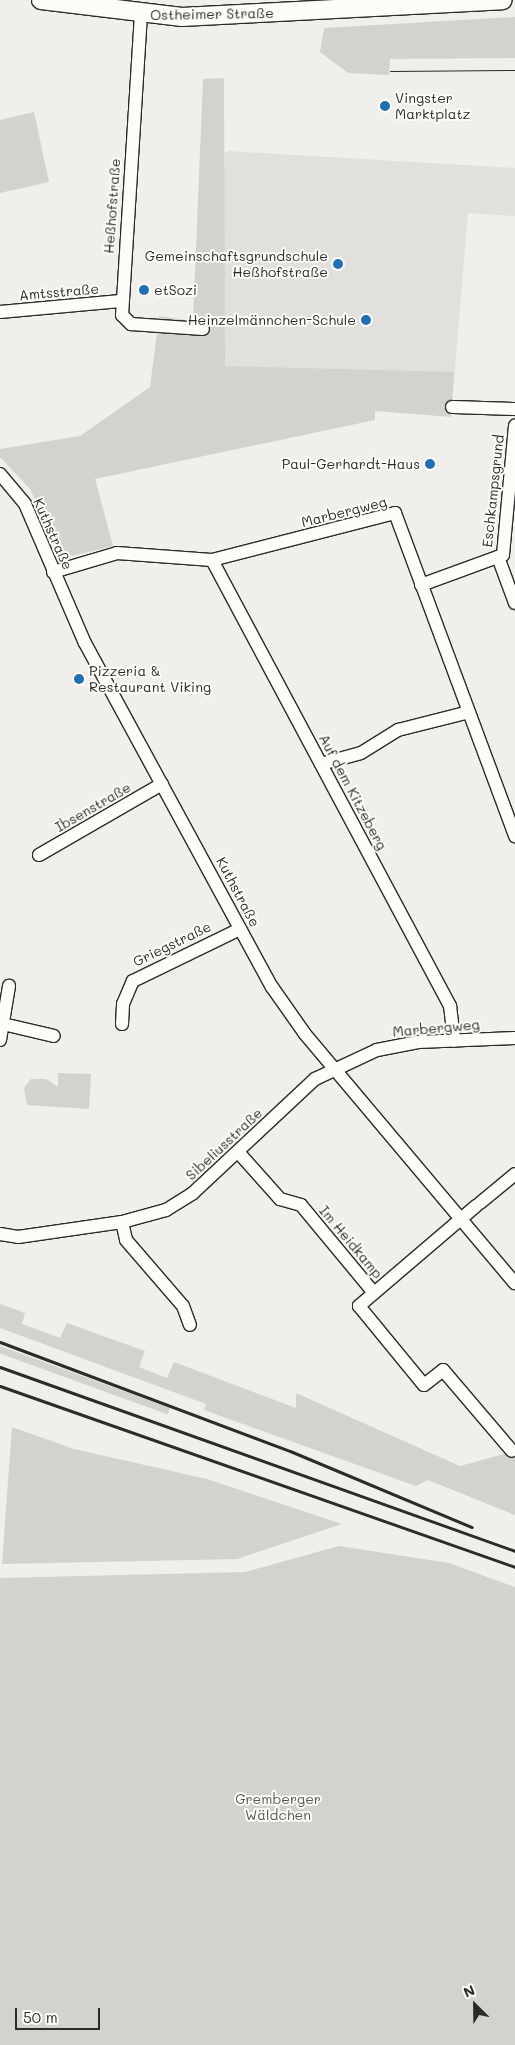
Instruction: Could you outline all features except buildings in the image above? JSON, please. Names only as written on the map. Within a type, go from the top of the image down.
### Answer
[{"type":"main road","name":"Ostheimer Straße","points":[[41,0],[141,14],[223,16],[503,0]]},
{"type":"street","name":"Heßhofstraße","points":[[141,14],[120,301],[122,315],[131,324],[203,329]]},
{"type":"street","name":"Amtsstraße","points":[[0,312],[120,301]]},
{"type":"street","points":[[452,407],[515,409]]},
{"type":"street","name":"Eschkampsgrund","points":[[422,585],[503,555],[515,426]]},
{"type":"street","name":"Kuthstraße","points":[[0,474],[24,504],[85,643],[272,988],[333,1067],[515,1283]]},
{"type":"street","name":"Marbergweg","points":[[53,572],[117,553],[212,560],[395,513],[515,836]]},
{"type":"street","name":"Eschkampsgrund","points":[[498,557],[515,603]]},
{"type":"street","name":"Auf dem Kitzeberg","points":[[212,560],[450,1006],[454,1041]]},
{"type":"street","points":[[321,764],[361,752],[398,730],[469,712]]},
{"type":"street","name":"Ibsenstraße","points":[[39,855],[162,784]]},
{"type":"street","name":"Griegstraße","points":[[122,1024],[123,1004],[133,980],[240,929]]},
{"type":"street","points":[[0,1040],[9,986]]},
{"type":"street","points":[[3,1024],[54,1036]]},
{"type":"street","name":"Marbergweg","points":[[333,1067],[396,1045],[515,1038]]},
{"type":"street","name":"Sibeliusstraße","points":[[0,1234],[18,1237],[122,1222],[166,1210],[239,1152],[333,1067]]},
{"type":"street","name":"Im Heidkamp","points":[[239,1152],[280,1199],[301,1206],[374,1293]]},
{"type":"street","name":"Im Heidkamp","points":[[512,1451],[443,1370],[424,1385],[359,1306],[515,1174]]},
{"type":"street","points":[[122,1222],[126,1240],[183,1306],[190,1325]]},
{"type":"shaded area","name":"Gemeinschaftsgrundschule Heßhofstraße","points":[[228,151],[515,168],[515,216],[468,213],[452,406],[189,369],[220,156]]},
{"type":"green space","points":[[515,17],[515,58],[390,59],[389,75],[348,73],[320,52],[324,28]]},
{"type":"green space","points":[[224,78],[225,366],[454,372],[451,417],[375,411],[375,420],[95,479],[113,546],[68,557],[59,552],[30,489],[0,457],[0,449],[80,436],[150,387],[159,316],[193,321],[203,79]]},
{"type":"green space","points":[[34,112],[49,182],[0,193],[0,120]]},
{"type":"green space","points":[[58,1073],[91,1074],[89,1109],[27,1105],[24,1088],[31,1079],[46,1079],[58,1087]]},
{"type":"green space","points":[[0,1304],[25,1313],[22,1324],[60,1338],[67,1323],[145,1351],[139,1367],[167,1378],[174,1362],[296,1408],[296,1393],[460,1466],[515,1451],[515,1515],[428,1480],[416,1486],[204,1410],[206,1404],[0,1328]]},
{"type":"green space","points":[[0,1346],[170,1408],[168,1414],[0,1353]]},
{"type":"green space","points":[[12,1427],[74,1449],[207,1479],[342,1524],[237,1559],[2,1564]]},
{"type":"green space","name":"Gremberger Wäldchen","points":[[339,1546],[449,1563],[515,1587],[515,2045],[0,2045],[0,1578],[245,1572]]},
{"type":"tram line","points":[[390,71],[515,70]]},
{"type":"railway","points":[[0,1342],[290,1451],[472,1527]]},
{"type":"railway","points":[[0,1367],[515,1551]]},
{"type":"railway","points":[[0,1386],[515,1567]]},
{"type":"place","name":"Vingster Marktplatz","points":[[385,106]]},
{"type":"place","name":"Gemeinschaftsgrundschule Heßhofstraße","points":[[338,264]]},
{"type":"place","name":"etSozi","points":[[144,290]]},
{"type":"place","name":"Heinzelmännchen-Schule","points":[[366,320]]},
{"type":"place","name":"Paul-Gerhardt-Haus","points":[[430,464]]},
{"type":"place","name":"Pizzeria & Restaurant Viking","points":[[79,679]]}]
